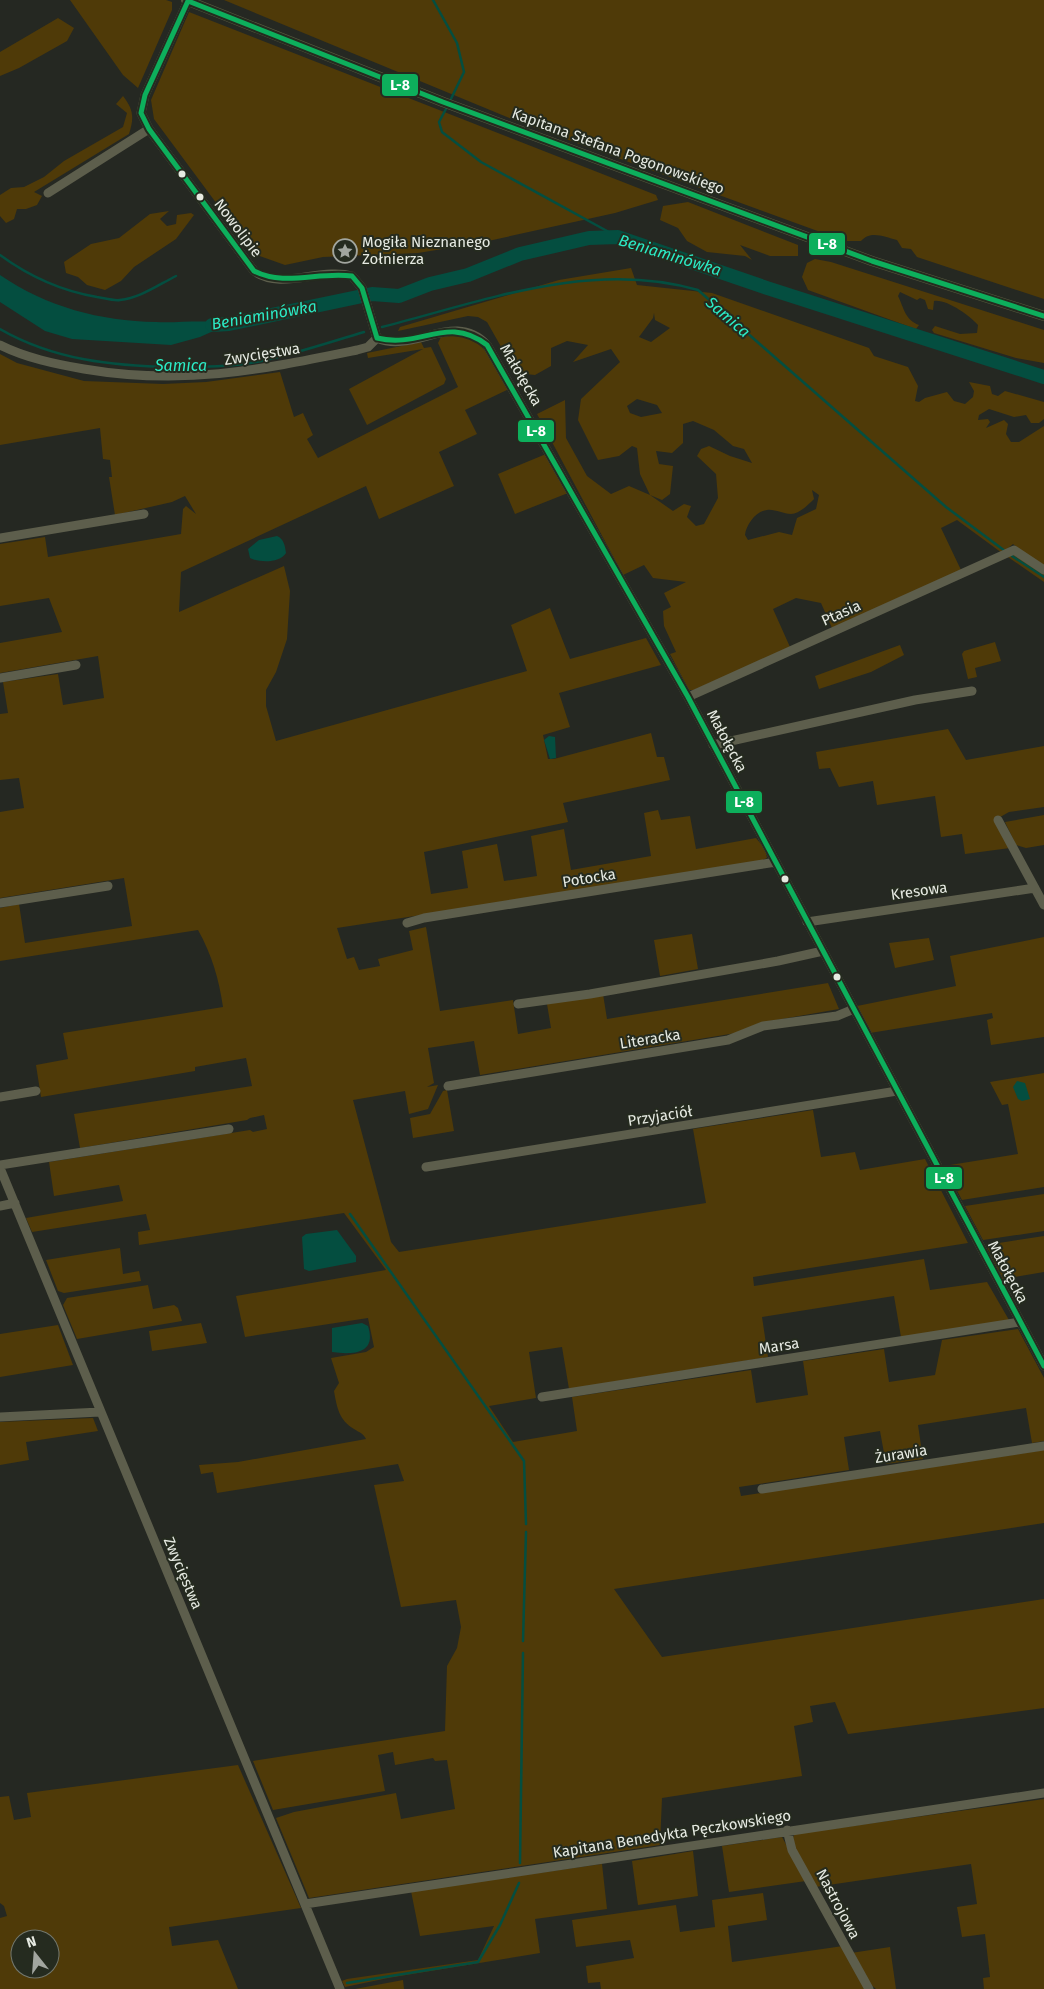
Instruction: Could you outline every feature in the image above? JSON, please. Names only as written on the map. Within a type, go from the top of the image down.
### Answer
[{"type":"main road","name":"Kapitana Stefana Pogonowskiego","points":[[187,0],[442,102],[872,261],[1044,316]]},
{"type":"street","name":"Nowolipie","points":[[187,0],[145,95],[141,113],[149,128],[249,266],[262,277],[275,279],[347,275],[355,278],[362,288],[377,338]]},
{"type":"street","points":[[48,193],[149,128]]},
{"type":"street","name":"Małołęcka","points":[[377,338],[394,342],[455,331],[469,331],[479,336],[487,345],[688,697],[1044,1366]]},
{"type":"street","name":"Zwycięstwa","points":[[0,345],[56,364],[144,376],[192,377],[224,375],[289,365],[368,347],[377,338]]},
{"type":"street","points":[[0,538],[144,514]]},
{"type":"street","name":"Ptasia","points":[[688,697],[1014,550],[1044,570]]},
{"type":"street","points":[[0,678],[76,665]]},
{"type":"street","points":[[713,745],[915,700],[972,691]]},
{"type":"street","points":[[998,820],[1044,905]]},
{"type":"street","name":"Potocka","points":[[407,923],[434,916],[776,862]]},
{"type":"street","points":[[0,903],[108,886]]},
{"type":"street","name":"Kresowa","points":[[807,922],[1035,888]]},
{"type":"street","points":[[518,1004],[768,963],[823,951]]},
{"type":"street","name":"Literacka","points":[[448,1086],[728,1040],[763,1026],[837,1016],[854,1009]]},
{"type":"street","points":[[0,1097],[36,1091]]},
{"type":"street","name":"Przyjaciół","points":[[426,1167],[898,1092]]},
{"type":"street","points":[[0,1167],[230,1128]]},
{"type":"street","name":"Zwycięstwa","points":[[0,1167],[340,1989]]},
{"type":"street","points":[[0,1206],[15,1203]]},
{"type":"street","name":"Marsa","points":[[542,1397],[1020,1322]]},
{"type":"street","points":[[0,1417],[100,1412]]},
{"type":"street","name":"Żurawia","points":[[762,1489],[1044,1446]]},
{"type":"street","name":"Kapitana Benedykta Pęczkowskiego","points":[[305,1904],[787,1830],[1044,1793]]},
{"type":"street","name":"Nastrojowa","points":[[787,1830],[792,1850],[868,1989]]},
{"type":"shaded area","points":[[70,0],[166,0],[172,2],[172,10],[138,88],[123,75]]},
{"type":"shaded area","points":[[224,0],[1044,0],[1044,299],[917,257],[911,249],[902,248],[897,240],[873,235],[861,241],[845,241],[514,120]]},
{"type":"shaded area","points":[[189,12],[656,195],[658,200],[615,213],[479,243],[418,253],[323,257],[285,265],[254,254],[154,119],[151,100]]},
{"type":"shaded area","points":[[58,18],[74,28],[67,41],[19,68],[0,76],[0,52]]},
{"type":"shaded area","points":[[123,96],[132,114],[129,134],[34,192],[42,196],[37,205],[26,209],[17,209],[14,219],[6,223],[0,216],[0,195],[11,188],[24,187],[44,177],[64,161],[123,127],[127,113],[116,104]]},
{"type":"shaded area","points":[[688,202],[798,245],[798,256],[770,256],[740,245],[752,260],[745,256],[707,252],[687,241],[678,228],[660,220],[663,206]]},
{"type":"shaded area","points":[[169,211],[160,219],[167,226],[176,224],[177,215],[191,213],[194,215],[176,239],[134,267],[121,281],[105,290],[87,285],[78,277],[66,273],[64,262],[91,244],[119,238],[150,214]]},
{"type":"shaded area","points":[[815,259],[831,262],[1044,330],[1044,363],[1016,358],[934,333],[932,330],[935,326],[960,334],[977,333],[978,325],[974,321],[958,309],[939,301],[934,301],[933,310],[928,309],[925,300],[920,298],[917,300],[900,292],[898,296],[906,313],[914,323],[919,325],[916,329],[808,290],[802,277],[807,263]]},
{"type":"shaded area","points":[[631,268],[637,285],[712,293],[869,348],[874,356],[908,367],[918,386],[915,401],[919,402],[925,398],[947,392],[954,401],[965,404],[973,397],[974,391],[969,382],[990,386],[992,394],[998,396],[1005,391],[1044,402],[1044,419],[1039,423],[1031,423],[1026,415],[1014,417],[989,409],[979,415],[978,420],[988,419],[990,422],[986,428],[1004,420],[1008,424],[1006,434],[1011,442],[1019,442],[1044,426],[1044,568],[1013,544],[1002,553],[957,520],[941,528],[961,570],[832,628],[821,603],[796,598],[773,609],[790,647],[694,690],[689,690],[670,654],[676,652],[664,626],[663,611],[671,607],[664,593],[686,582],[653,578],[644,565],[623,575],[537,414],[565,400],[566,438],[587,476],[611,494],[629,486],[650,495],[640,474],[637,448],[632,446],[619,456],[598,460],[578,420],[581,399],[620,362],[611,349],[573,362],[588,345],[567,341],[551,348],[551,366],[535,375],[516,373],[487,322],[478,317],[468,316],[398,331],[400,327],[559,280]],"holes":[[[654,313],[655,320],[670,328],[651,342],[639,337],[653,318]],[[637,399],[657,405],[662,413],[641,417],[630,413],[627,406]],[[693,421],[714,430],[733,446],[744,449],[752,463],[730,456],[709,446],[701,449],[697,456],[716,474],[718,498],[704,524],[696,526],[687,517],[691,506],[684,504],[673,511],[650,495],[662,500],[670,494],[673,466],[659,464],[656,451],[672,453],[683,443],[683,424]],[[812,490],[819,495],[816,509],[797,518],[792,535],[779,532],[748,540],[745,535],[750,523],[759,513],[770,510],[794,514],[814,499]]]},
{"type":"shaded area","points":[[0,275],[36,296],[55,304],[94,315],[135,321],[229,324],[200,337],[171,345],[72,339],[45,331],[0,302]]},
{"type":"shaded area","points":[[463,334],[472,339],[485,351],[495,364],[509,389],[465,410],[477,434],[439,452],[454,486],[379,519],[366,486],[181,572],[179,612],[284,566],[290,591],[287,639],[276,672],[266,690],[266,706],[276,741],[527,671],[511,625],[550,608],[570,659],[646,638],[661,665],[559,693],[570,727],[543,735],[548,759],[554,759],[651,733],[657,757],[664,757],[670,780],[563,803],[568,822],[424,852],[431,894],[468,888],[462,851],[497,844],[504,881],[537,876],[531,836],[564,829],[571,870],[651,856],[644,813],[658,810],[661,820],[690,816],[696,849],[756,838],[765,849],[767,858],[756,863],[337,928],[347,959],[354,957],[359,970],[380,966],[378,959],[413,950],[409,931],[426,927],[440,1011],[513,1000],[518,1034],[551,1028],[547,1004],[603,994],[607,1019],[828,983],[839,1009],[759,1023],[742,1032],[480,1075],[474,1041],[428,1048],[434,1083],[427,1087],[438,1085],[428,1109],[409,1114],[405,1091],[353,1100],[391,1242],[399,1252],[706,1203],[693,1129],[813,1110],[821,1157],[855,1152],[860,1170],[925,1159],[968,1243],[753,1277],[754,1286],[924,1259],[930,1290],[987,1282],[1009,1320],[901,1337],[894,1296],[762,1317],[768,1357],[569,1389],[562,1347],[529,1352],[536,1398],[489,1406],[513,1442],[577,1431],[572,1397],[751,1370],[756,1403],[808,1395],[803,1361],[884,1349],[889,1382],[935,1375],[942,1340],[1018,1329],[1044,1378],[1044,1441],[1032,1443],[1026,1408],[918,1425],[923,1459],[886,1464],[880,1431],[844,1437],[849,1470],[739,1487],[741,1496],[1044,1450],[1044,1523],[614,1589],[662,1657],[1044,1599],[1044,1708],[848,1734],[835,1702],[810,1706],[813,1722],[794,1726],[802,1776],[662,1798],[660,1845],[309,1898],[276,1818],[294,1812],[396,1793],[401,1819],[455,1809],[447,1760],[435,1761],[433,1758],[395,1765],[393,1752],[378,1755],[385,1791],[273,1810],[253,1761],[445,1731],[447,1666],[457,1648],[461,1627],[456,1600],[401,1607],[374,1485],[404,1481],[398,1464],[217,1493],[213,1472],[201,1474],[199,1465],[238,1462],[366,1439],[345,1422],[339,1413],[334,1391],[339,1383],[331,1358],[366,1352],[374,1347],[368,1318],[245,1337],[236,1296],[386,1270],[344,1213],[139,1245],[138,1232],[150,1230],[146,1214],[32,1232],[26,1218],[123,1201],[119,1185],[54,1196],[49,1162],[250,1130],[253,1132],[267,1129],[264,1115],[247,1120],[80,1148],[74,1114],[252,1086],[246,1058],[195,1067],[195,1071],[41,1097],[36,1065],[68,1059],[63,1033],[223,1007],[214,967],[198,930],[0,961],[0,908],[19,904],[25,943],[132,926],[124,878],[0,898],[0,812],[24,808],[19,778],[0,780],[0,714],[8,713],[3,682],[58,674],[63,705],[104,698],[98,656],[0,673],[0,643],[62,632],[49,598],[0,606],[0,544],[45,537],[48,557],[181,534],[183,509],[186,506],[196,514],[185,496],[172,502],[115,515],[109,477],[112,477],[110,460],[103,459],[100,428],[0,445],[0,354],[17,363],[84,381],[163,384],[206,382],[280,372],[294,417],[303,413],[313,435],[307,439],[318,458],[458,387],[438,343],[441,337]]},
{"type":"shaded area","points":[[421,342],[424,348],[431,347],[446,379],[444,384],[367,425],[349,389],[423,349],[368,358],[367,353]]},
{"type":"shaded area","points":[[546,454],[568,493],[515,514],[498,474]]},
{"type":"shaded area","points":[[277,536],[285,545],[286,553],[283,556],[270,561],[259,561],[250,558],[248,549],[259,540]]},
{"type":"shaded area","points":[[1013,554],[1044,574],[1044,582],[1008,557]]},
{"type":"shaded area","points":[[995,642],[1001,661],[975,668],[977,677],[968,679],[962,654],[964,651]]},
{"type":"shaded area","points":[[900,645],[904,655],[871,672],[819,689],[815,676]]},
{"type":"shaded area","points":[[948,729],[966,760],[1044,746],[1044,807],[1009,812],[995,820],[1010,848],[965,854],[962,834],[941,837],[935,796],[877,805],[873,781],[839,787],[830,768],[819,769],[816,752]]},
{"type":"shaded area","points":[[549,736],[555,737],[556,758],[550,759],[544,740]]},
{"type":"shaded area","points":[[1044,815],[1044,845],[1026,848],[1016,845],[1005,822]]},
{"type":"shaded area","points":[[692,934],[698,969],[660,976],[654,940]]},
{"type":"shaded area","points":[[1044,937],[1044,1037],[991,1045],[987,1020],[993,1018],[992,1013],[870,1033],[857,1006],[956,986],[950,956]]},
{"type":"shaded area","points":[[929,938],[934,960],[895,968],[889,943]]},
{"type":"shaded area","points":[[1044,1073],[1044,1187],[962,1200],[944,1166],[1018,1154],[1008,1104],[1002,1105],[990,1082]]},
{"type":"shaded area","points":[[1017,1081],[1025,1083],[1030,1099],[1022,1101],[1018,1099],[1013,1087]]},
{"type":"shaded area","points":[[447,1090],[454,1131],[413,1138],[410,1118],[430,1114],[443,1091]]},
{"type":"shaded area","points":[[1044,1194],[1044,1231],[983,1240],[965,1206]]},
{"type":"shaded area","points":[[337,1230],[356,1256],[356,1262],[309,1271],[304,1269],[302,1237],[306,1234]]},
{"type":"shaded area","points":[[1044,1236],[1044,1272],[1003,1279],[986,1245]]},
{"type":"shaded area","points":[[120,1248],[123,1274],[139,1271],[141,1281],[64,1293],[58,1291],[46,1260]]},
{"type":"shaded area","points":[[148,1285],[153,1309],[174,1305],[178,1308],[182,1321],[77,1339],[63,1305],[67,1298]]},
{"type":"shaded area","points":[[201,1323],[207,1343],[152,1351],[149,1331]]},
{"type":"shaded area","points":[[362,1323],[368,1326],[370,1335],[366,1347],[361,1351],[355,1352],[332,1352],[332,1328]]},
{"type":"shaded area","points":[[58,1325],[73,1365],[0,1377],[0,1334]]},
{"type":"shaded area","points":[[93,1418],[98,1431],[26,1442],[29,1460],[0,1465],[0,1422]]},
{"type":"shaded area","points":[[238,1765],[301,1908],[169,1927],[172,1946],[218,1940],[238,1989],[0,1989],[0,1918],[7,1916],[4,1906],[0,1903],[0,1797],[9,1796],[14,1820],[31,1817],[27,1793]]},
{"type":"shaded area","points":[[1044,1799],[1044,1989],[984,1989],[983,1978],[990,1977],[985,1934],[962,1937],[957,1907],[977,1904],[971,1864],[815,1887],[795,1848],[793,1837],[795,1834]]},
{"type":"shaded area","points":[[782,1837],[806,1881],[729,1892],[722,1846]]},
{"type":"shaded area","points":[[693,1851],[698,1896],[638,1905],[632,1861]]},
{"type":"shaded area","points":[[602,1864],[607,1909],[535,1919],[540,1953],[345,1987],[342,1981],[478,1960],[494,1926],[420,1936],[411,1891]]},
{"type":"shaded area","points":[[763,1893],[767,1920],[728,1926],[732,1962],[843,1946],[866,1989],[601,1989],[600,1982],[588,1983],[586,1966],[634,1958],[630,1940],[576,1947],[572,1920],[676,1905],[680,1932],[715,1927],[712,1900]]},
{"type":"shaded area","points":[[890,1947],[896,1989],[876,1989],[868,1982],[851,1953]]},
{"type":"shaded area","points":[[403,1980],[404,1989],[355,1989]]},
{"type":"waterway","points":[[433,0],[457,43],[464,72],[449,103]]},
{"type":"waterway","points":[[447,107],[439,122],[442,132],[481,162],[618,237]]},
{"type":"waterway","name":"Beniaminówka","points":[[212,325],[229,324],[372,294],[399,296],[430,284],[468,275],[520,254],[589,238],[618,237],[767,288],[1044,377]]},
{"type":"waterway","points":[[0,255],[23,270],[58,287],[111,300],[135,297],[176,276]]},
{"type":"waterway","name":"Samica","points":[[382,327],[499,296],[579,281],[619,279],[658,282],[698,290],[946,507],[1005,551]]},
{"type":"waterway","name":"Samica","points":[[0,329],[41,348],[84,359],[128,365],[173,367],[228,366],[261,361],[364,332]]},
{"type":"waterway","name":"Samica","points":[[1012,556],[1044,577]]},
{"type":"waterway","points":[[350,1214],[524,1461],[526,1524]]},
{"type":"waterway","points":[[523,1641],[526,1532]]},
{"type":"waterway","points":[[520,1863],[523,1653]]},
{"type":"waterway","points":[[347,1983],[478,1962],[500,1925],[519,1883]]},
{"type":"transit line","name":"L-8","points":[[188,1],[443,102],[872,261],[1044,316]]},
{"type":"transit line","name":"L-8","points":[[188,1],[145,95],[141,113],[149,129],[254,271],[278,278],[327,275],[352,276],[362,288],[377,338]]},
{"type":"transit line","name":"L-8","points":[[377,338],[407,339],[446,332],[459,332],[473,336],[487,345],[688,697],[1044,1366]]},
{"type":"place","name":"Mogiła Nieznanego Żołnierza","points":[[345,251]]}]
